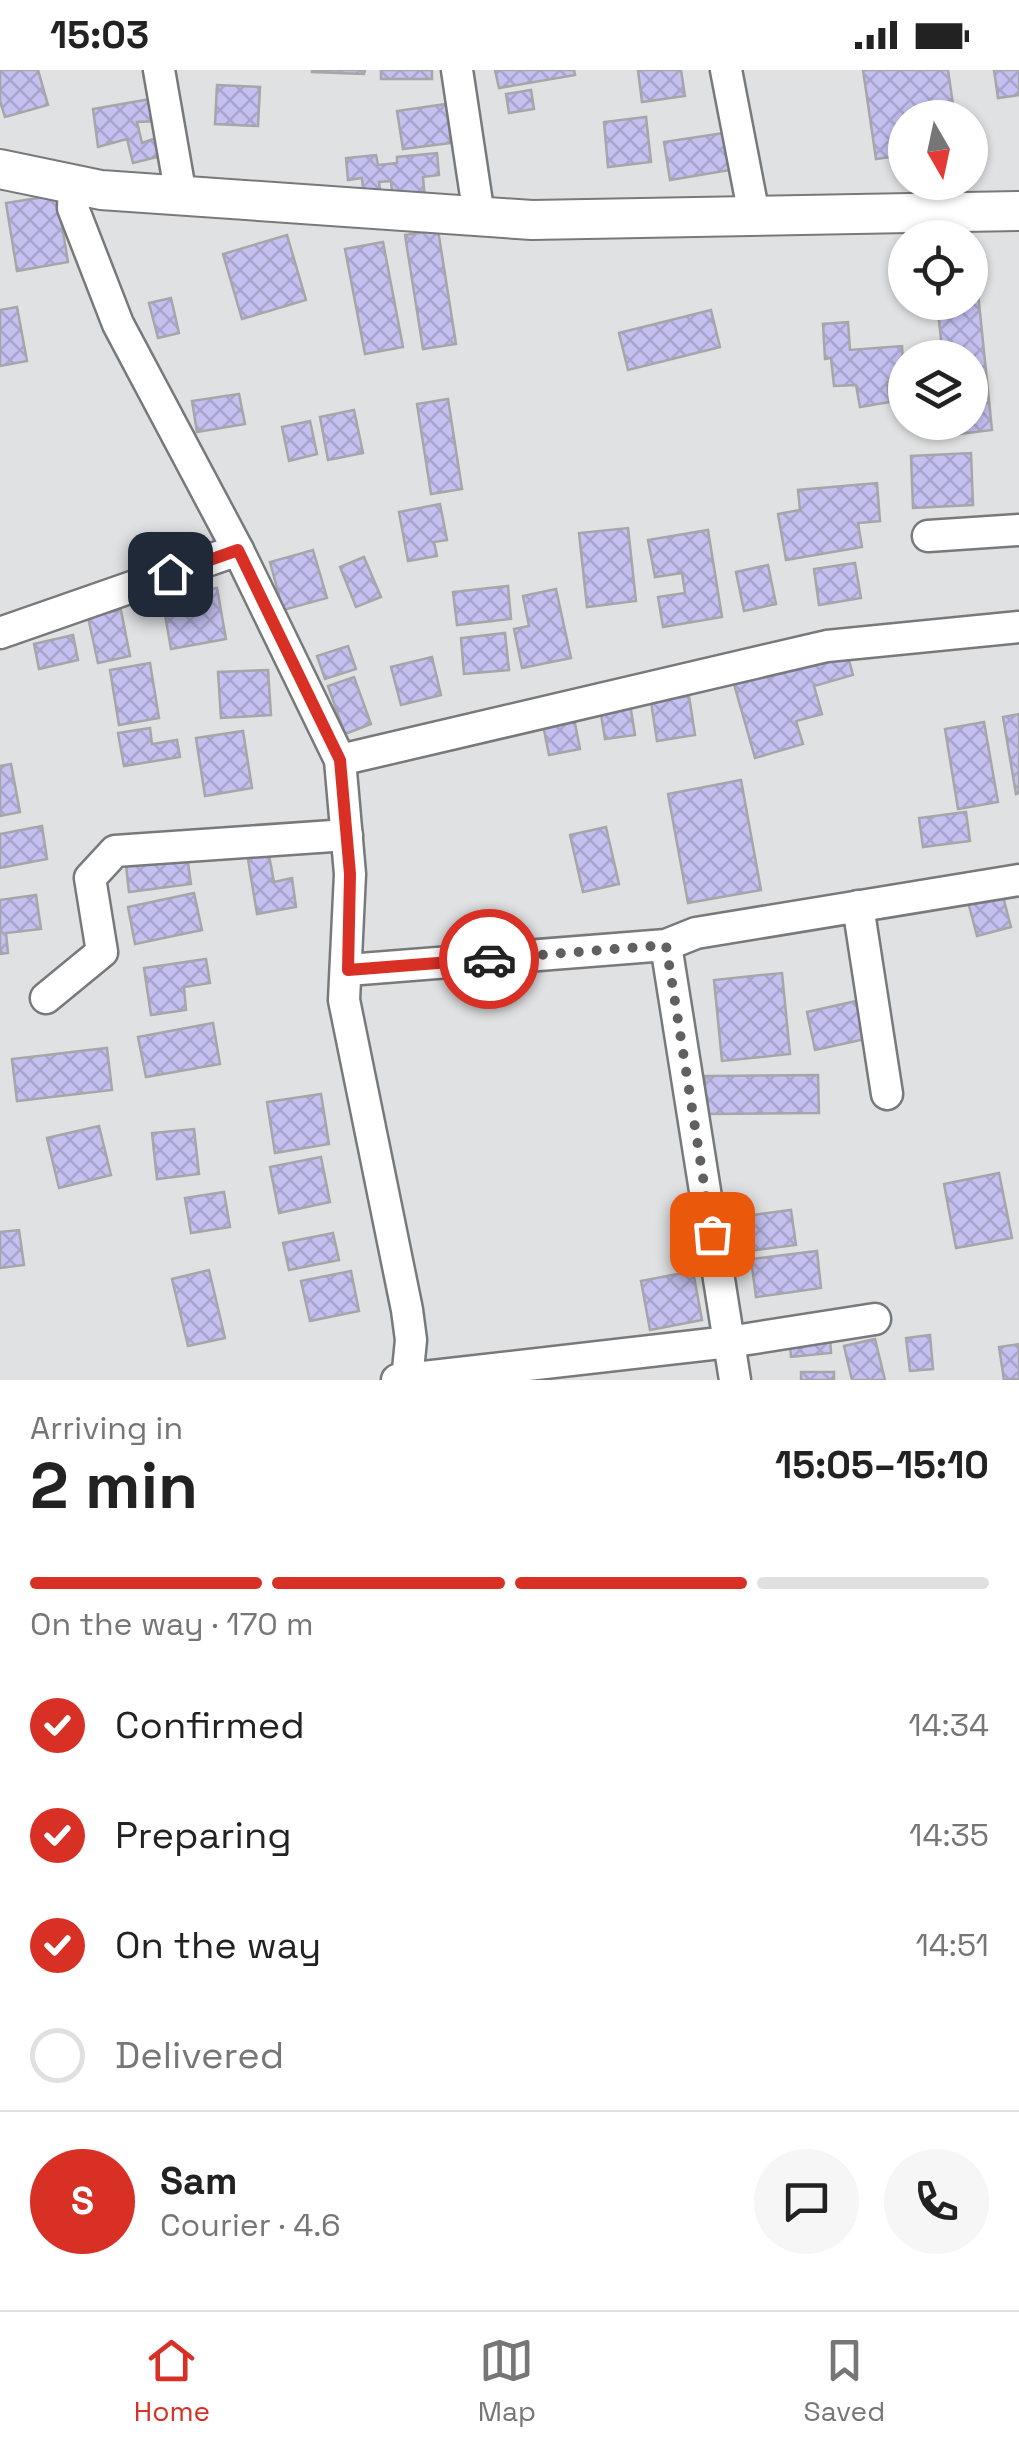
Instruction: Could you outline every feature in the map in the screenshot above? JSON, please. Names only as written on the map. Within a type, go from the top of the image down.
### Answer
[{"type":"street","points":[[159,70],[181,196]]},
{"type":"street","points":[[458,70],[479,216]]},
{"type":"street","points":[[726,70],[754,215]]},
{"type":"street","points":[[0,169],[101,190],[532,220],[1019,211]]},
{"type":"street","points":[[74,185],[72,208],[118,324],[238,550],[340,760],[350,874],[344,1000],[407,1310],[410,1340],[404,1380],[729,1342],[876,1319]]},
{"type":"street","points":[[928,536],[1019,530]]},
{"type":"street","points":[[0,633],[238,550]]},
{"type":"street","points":[[340,760],[827,646],[1019,628]]},
{"type":"street","points":[[46,998],[102,952],[90,878],[115,851],[346,835]]},
{"type":"street","points":[[348,970],[666,945],[696,933],[1019,880]]},
{"type":"street","points":[[858,906],[887,1094]]},
{"type":"street","points":[[666,945],[735,1380]]},
{"type":"building","points":[[0,70],[38,70],[48,105],[5,117],[0,101]]},
{"type":"building","points":[[312,70],[365,70],[364,74]]},
{"type":"building","points":[[381,70],[432,70],[432,79],[381,79]]},
{"type":"building","points":[[495,70],[574,70],[575,75],[499,88]]},
{"type":"building","points":[[638,70],[681,70],[685,96],[642,102]]},
{"type":"building","points":[[863,70],[948,70],[952,100],[888,100],[888,157],[876,159]]},
{"type":"building","points":[[994,70],[1019,70],[1019,95],[998,98]]},
{"type":"building","points":[[217,85],[260,87],[258,126],[215,124]]},
{"type":"building","points":[[531,90],[534,109],[509,113],[506,94]]},
{"type":"building","points":[[156,98],[160,121],[137,122],[142,143],[162,136],[165,155],[133,163],[127,139],[98,147],[93,109]]},
{"type":"building","points":[[446,104],[451,143],[403,149],[397,111]]},
{"type":"building","points":[[646,117],[651,162],[608,167],[604,122]]},
{"type":"building","points":[[724,133],[730,170],[670,180],[664,142]]},
{"type":"building","points":[[437,153],[439,175],[423,177],[425,200],[393,203],[391,181],[379,182],[381,200],[364,201],[362,178],[348,180],[346,158],[376,155],[378,165],[397,163],[397,157]]},
{"type":"building","points":[[57,195],[68,262],[17,271],[6,203]]},
{"type":"building","points":[[438,230],[456,344],[423,349],[405,235]]},
{"type":"building","points":[[287,235],[306,300],[242,319],[223,254]]},
{"type":"building","points":[[383,242],[403,347],[365,354],[345,249]]},
{"type":"building","points":[[171,298],[179,333],[158,338],[149,303]]},
{"type":"building","points":[[17,307],[27,361],[0,366],[0,310]]},
{"type":"building","points":[[711,310],[720,347],[628,370],[619,333]]},
{"type":"building","points":[[939,320],[981,320],[983,340],[941,340]]},
{"type":"building","points":[[848,322],[850,350],[888,347],[888,402],[860,407],[856,385],[834,386],[831,358],[825,359],[823,324]]},
{"type":"building","points":[[988,391],[992,430],[988,430]]},
{"type":"building","points":[[239,394],[245,424],[197,432],[192,401]]},
{"type":"building","points":[[448,399],[462,489],[431,494],[417,404]]},
{"type":"building","points":[[354,410],[363,453],[328,460],[320,417]]},
{"type":"building","points":[[310,421],[317,454],[289,461],[282,427]]},
{"type":"building","points":[[971,453],[973,505],[913,508],[911,456]]},
{"type":"building","points":[[877,483],[880,521],[858,523],[862,547],[786,560],[778,514],[800,510],[798,490]]},
{"type":"building","points":[[440,504],[447,540],[434,542],[437,556],[408,561],[399,512]]},
{"type":"building","points":[[628,528],[636,601],[587,607],[579,533]]},
{"type":"building","points":[[708,530],[722,617],[663,627],[658,597],[685,593],[682,573],[655,577],[648,540]]},
{"type":"building","points":[[313,550],[327,598],[283,610],[270,562]]},
{"type":"building","points":[[364,557],[381,597],[356,607],[340,567]]},
{"type":"building","points":[[855,563],[861,598],[819,605],[814,569]]},
{"type":"building","points":[[768,565],[776,604],[744,611],[736,572]]},
{"type":"building","points":[[508,586],[511,619],[457,625],[453,592]]},
{"type":"building","points":[[217,588],[226,639],[171,649],[162,598]]},
{"type":"building","points":[[556,589],[571,658],[522,668],[514,629],[529,626],[523,596]]},
{"type":"building","points":[[121,610],[130,656],[98,663],[88,617]]},
{"type":"building","points":[[505,633],[509,670],[464,674],[461,638]]},
{"type":"building","points":[[73,635],[78,660],[39,669],[34,644]]},
{"type":"building","points":[[348,646],[356,669],[325,679],[317,656]]},
{"type":"building","points":[[847,653],[853,675],[814,686],[822,714],[796,721],[803,744],[755,758],[734,684]]},
{"type":"building","points":[[432,657],[441,695],[401,705],[391,667]]},
{"type":"building","points":[[150,663],[159,718],[119,725],[110,670]]},
{"type":"building","points":[[268,670],[271,715],[221,718],[218,672]]},
{"type":"building","points":[[354,677],[371,724],[345,734],[328,686]]},
{"type":"building","points":[[689,696],[695,735],[657,741],[651,702]]},
{"type":"building","points":[[630,704],[635,735],[605,739],[600,708]]},
{"type":"building","points":[[1019,714],[1019,793],[1016,794],[1003,717]]},
{"type":"building","points":[[574,718],[580,749],[549,755],[543,725]]},
{"type":"building","points":[[984,722],[998,802],[958,809],[945,729]]},
{"type":"building","points":[[150,728],[152,744],[177,740],[180,757],[124,766],[118,733]]},
{"type":"building","points":[[243,731],[252,788],[205,796],[196,738]]},
{"type":"building","points":[[11,764],[20,812],[0,816],[0,766]]},
{"type":"building","points":[[741,780],[761,890],[688,903],[668,794]]},
{"type":"building","points":[[966,812],[970,841],[923,847],[919,818]]},
{"type":"building","points":[[42,826],[47,859],[0,868],[0,834]]},
{"type":"building","points":[[606,827],[619,884],[583,892],[570,835]]},
{"type":"building","points":[[186,849],[191,884],[129,892],[125,857]]},
{"type":"building","points":[[268,850],[274,882],[292,878],[296,907],[257,914],[247,853]]},
{"type":"building","points":[[1001,889],[1011,927],[977,936],[967,898]]},
{"type":"building","points":[[194,893],[202,930],[135,944],[128,907]]},
{"type":"building","points":[[36,895],[41,929],[6,933],[8,953],[0,954],[0,900]]},
{"type":"building","points":[[206,959],[210,983],[184,987],[186,1010],[151,1015],[144,968]]},
{"type":"building","points":[[782,973],[790,1054],[722,1061],[714,980]]},
{"type":"building","points":[[856,1001],[865,1039],[815,1050],[807,1012]]},
{"type":"building","points":[[213,1023],[220,1064],[146,1077],[138,1037]]},
{"type":"building","points":[[107,1048],[112,1090],[17,1101],[12,1059]]},
{"type":"building","points":[[818,1075],[819,1113],[705,1114],[705,1076]]},
{"type":"building","points":[[321,1094],[329,1144],[275,1153],[267,1102]]},
{"type":"building","points":[[99,1126],[111,1175],[59,1188],[47,1138]]},
{"type":"building","points":[[194,1129],[199,1174],[157,1179],[152,1133]]},
{"type":"building","points":[[321,1157],[330,1202],[279,1213],[270,1167]]},
{"type":"building","points":[[999,1173],[1012,1238],[956,1248],[944,1184]]},
{"type":"building","points":[[224,1192],[230,1227],[191,1233],[185,1198]]},
{"type":"building","points":[[791,1210],[796,1245],[740,1252],[736,1217]]},
{"type":"building","points":[[19,1230],[24,1265],[0,1268],[0,1232]]},
{"type":"building","points":[[333,1233],[339,1260],[289,1270],[283,1243]]},
{"type":"building","points":[[817,1251],[821,1288],[756,1297],[751,1259]]},
{"type":"building","points":[[209,1270],[225,1338],[188,1346],[172,1279]]},
{"type":"building","points":[[351,1271],[359,1311],[310,1321],[301,1281]]},
{"type":"building","points":[[693,1271],[702,1320],[650,1330],[641,1281]]},
{"type":"building","points":[[930,1335],[933,1369],[910,1371],[906,1338]]},
{"type":"building","points":[[830,1338],[831,1353],[791,1357],[790,1343]]},
{"type":"building","points":[[875,1339],[885,1380],[852,1380],[844,1346]]},
{"type":"building","points":[[1019,1344],[1019,1379],[1004,1380],[999,1347]]},
{"type":"building","points":[[801,1372],[834,1372],[834,1380],[801,1380]]},
{"type":"way so far","points":[[489,959],[666,945],[712,1234]]},
{"type":"route","points":[[170,574],[238,550],[340,760],[350,874],[348,970],[489,959]]}]
